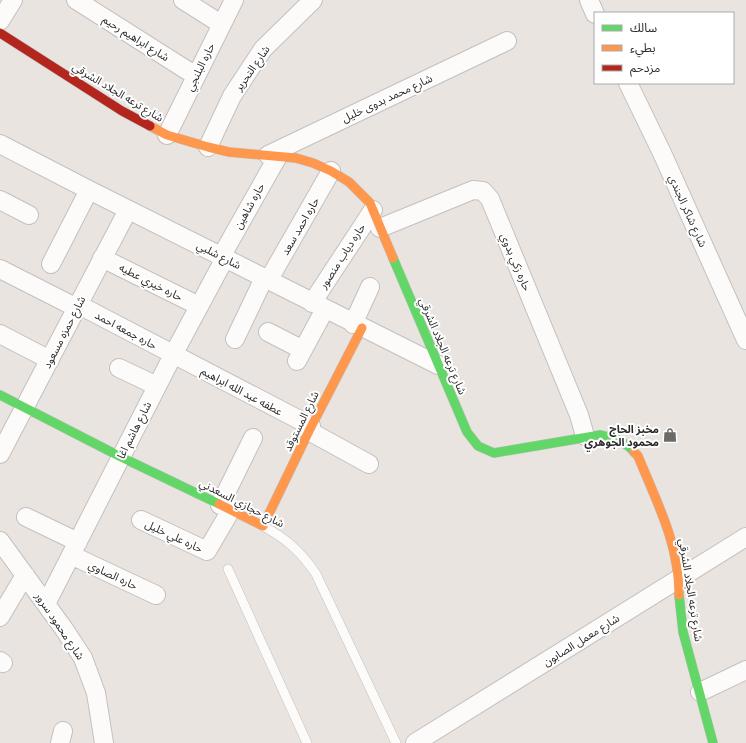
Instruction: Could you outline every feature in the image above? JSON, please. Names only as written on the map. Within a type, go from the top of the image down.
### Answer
[{"type":"street","points":[[0,31],[13,0]]},
{"type":"street","name":"شارع ابراهيم رحيم","points":[[76,0],[196,76]]},
{"type":"street","points":[[183,0],[221,24]]},
{"type":"street","name":"حاره البلنجي","points":[[167,135],[234,0]]},
{"type":"street","name":"شارع التحرير","points":[[208,147],[232,96],[263,49],[313,0]]},
{"type":"street","points":[[589,0],[594,12]]},
{"type":"street","name":"شارع ترعه الجلاد الشرقي","points":[[0,31],[122,111],[167,135],[229,152],[296,158],[313,163],[331,171],[349,182],[370,203],[473,444],[483,450],[494,453],[585,436],[600,435],[614,438],[628,445],[638,456],[670,533],[679,579],[679,602],[684,632],[713,743]]},
{"type":"street","name":"شارع محمد بدوى خليل","points":[[273,155],[506,41]]},
{"type":"street","name":"شارع شاكر الجندي","points":[[628,84],[662,153],[746,340]]},
{"type":"street","name":"شارع شلبي","points":[[0,144],[318,306],[438,365]]},
{"type":"street","name":"حاره شاهين","points":[[223,258],[273,155]]},
{"type":"street","name":"حاره احمد سعد","points":[[234,339],[266,279],[331,171]]},
{"type":"street","points":[[51,264],[89,190]]},
{"type":"street","name":"حاره زكي بدوي","points":[[380,228],[473,190],[482,191],[490,199],[579,414],[585,436]]},
{"type":"street","points":[[0,200],[29,215]]},
{"type":"street","name":"شارع حمزه مسعود","points":[[0,454],[128,210]]},
{"type":"street","name":"حاره دياب منصور","points":[[268,332],[300,355],[318,306],[373,210]]},
{"type":"street","name":"حاره خيري عطيه","points":[[102,258],[199,306]]},
{"type":"street","name":"شارع هاشم اغا","points":[[46,604],[223,258]]},
{"type":"street","name":"حاره جمعه احمد","points":[[0,269],[78,306],[173,355]]},
{"type":"street","points":[[358,326],[370,286]]},
{"type":"street","name":"شارع المستوقد","points":[[263,526],[358,326]]},
{"type":"street","points":[[0,334],[50,360]]},
{"type":"street","name":"عطفه عبد الله ابراهيم","points":[[173,355],[310,428],[369,464]]},
{"type":"street","points":[[120,368],[157,386]]},
{"type":"street","name":"شارع حجازي السعدني","points":[[0,395],[121,457],[263,526]]},
{"type":"street","name":"حاره علي خليل","points":[[141,520],[217,559],[225,508],[253,438]]},
{"type":"street","name":"حاره الصاوي","points":[[26,517],[74,549],[156,595]]},
{"type":"street","name":"شارع معمل الصابون","points":[[419,742],[746,537]]},
{"type":"street","name":"شارع محمود سرور","points":[[0,541],[83,658],[96,693],[104,743]]},
{"type":"street","points":[[0,617],[25,575]]},
{"type":"street","points":[[700,692],[746,670]]},
{"type":"lane","name":"شارع حجازي السعدني","points":[[263,526],[279,534],[294,546],[306,559],[316,574],[396,743]]},
{"type":"lane","points":[[217,559],[308,743]]},
{"type":"traffic: fast","points":[[393,258],[467,432],[478,446],[494,453],[600,435],[619,440],[631,448],[634,452]]},
{"type":"traffic: fast","points":[[0,395],[121,457],[219,504]]},
{"type":"traffic: fast","points":[[679,595],[683,632],[713,743]]},
{"type":"traffic: slow","points":[[150,126],[167,135],[208,147],[229,152],[296,158],[313,163],[331,171],[349,182],[370,203],[393,258]]},
{"type":"traffic: slow","points":[[219,504],[263,526],[309,431],[362,328]]},
{"type":"traffic: slow","points":[[634,452],[638,456],[666,524],[675,558],[679,595]]},
{"type":"traffic: jam","points":[[0,33],[122,111],[150,126]]},
{"type":"place","name":"مخبز الحاج محمود الجوهري","points":[[670,435]]}]
